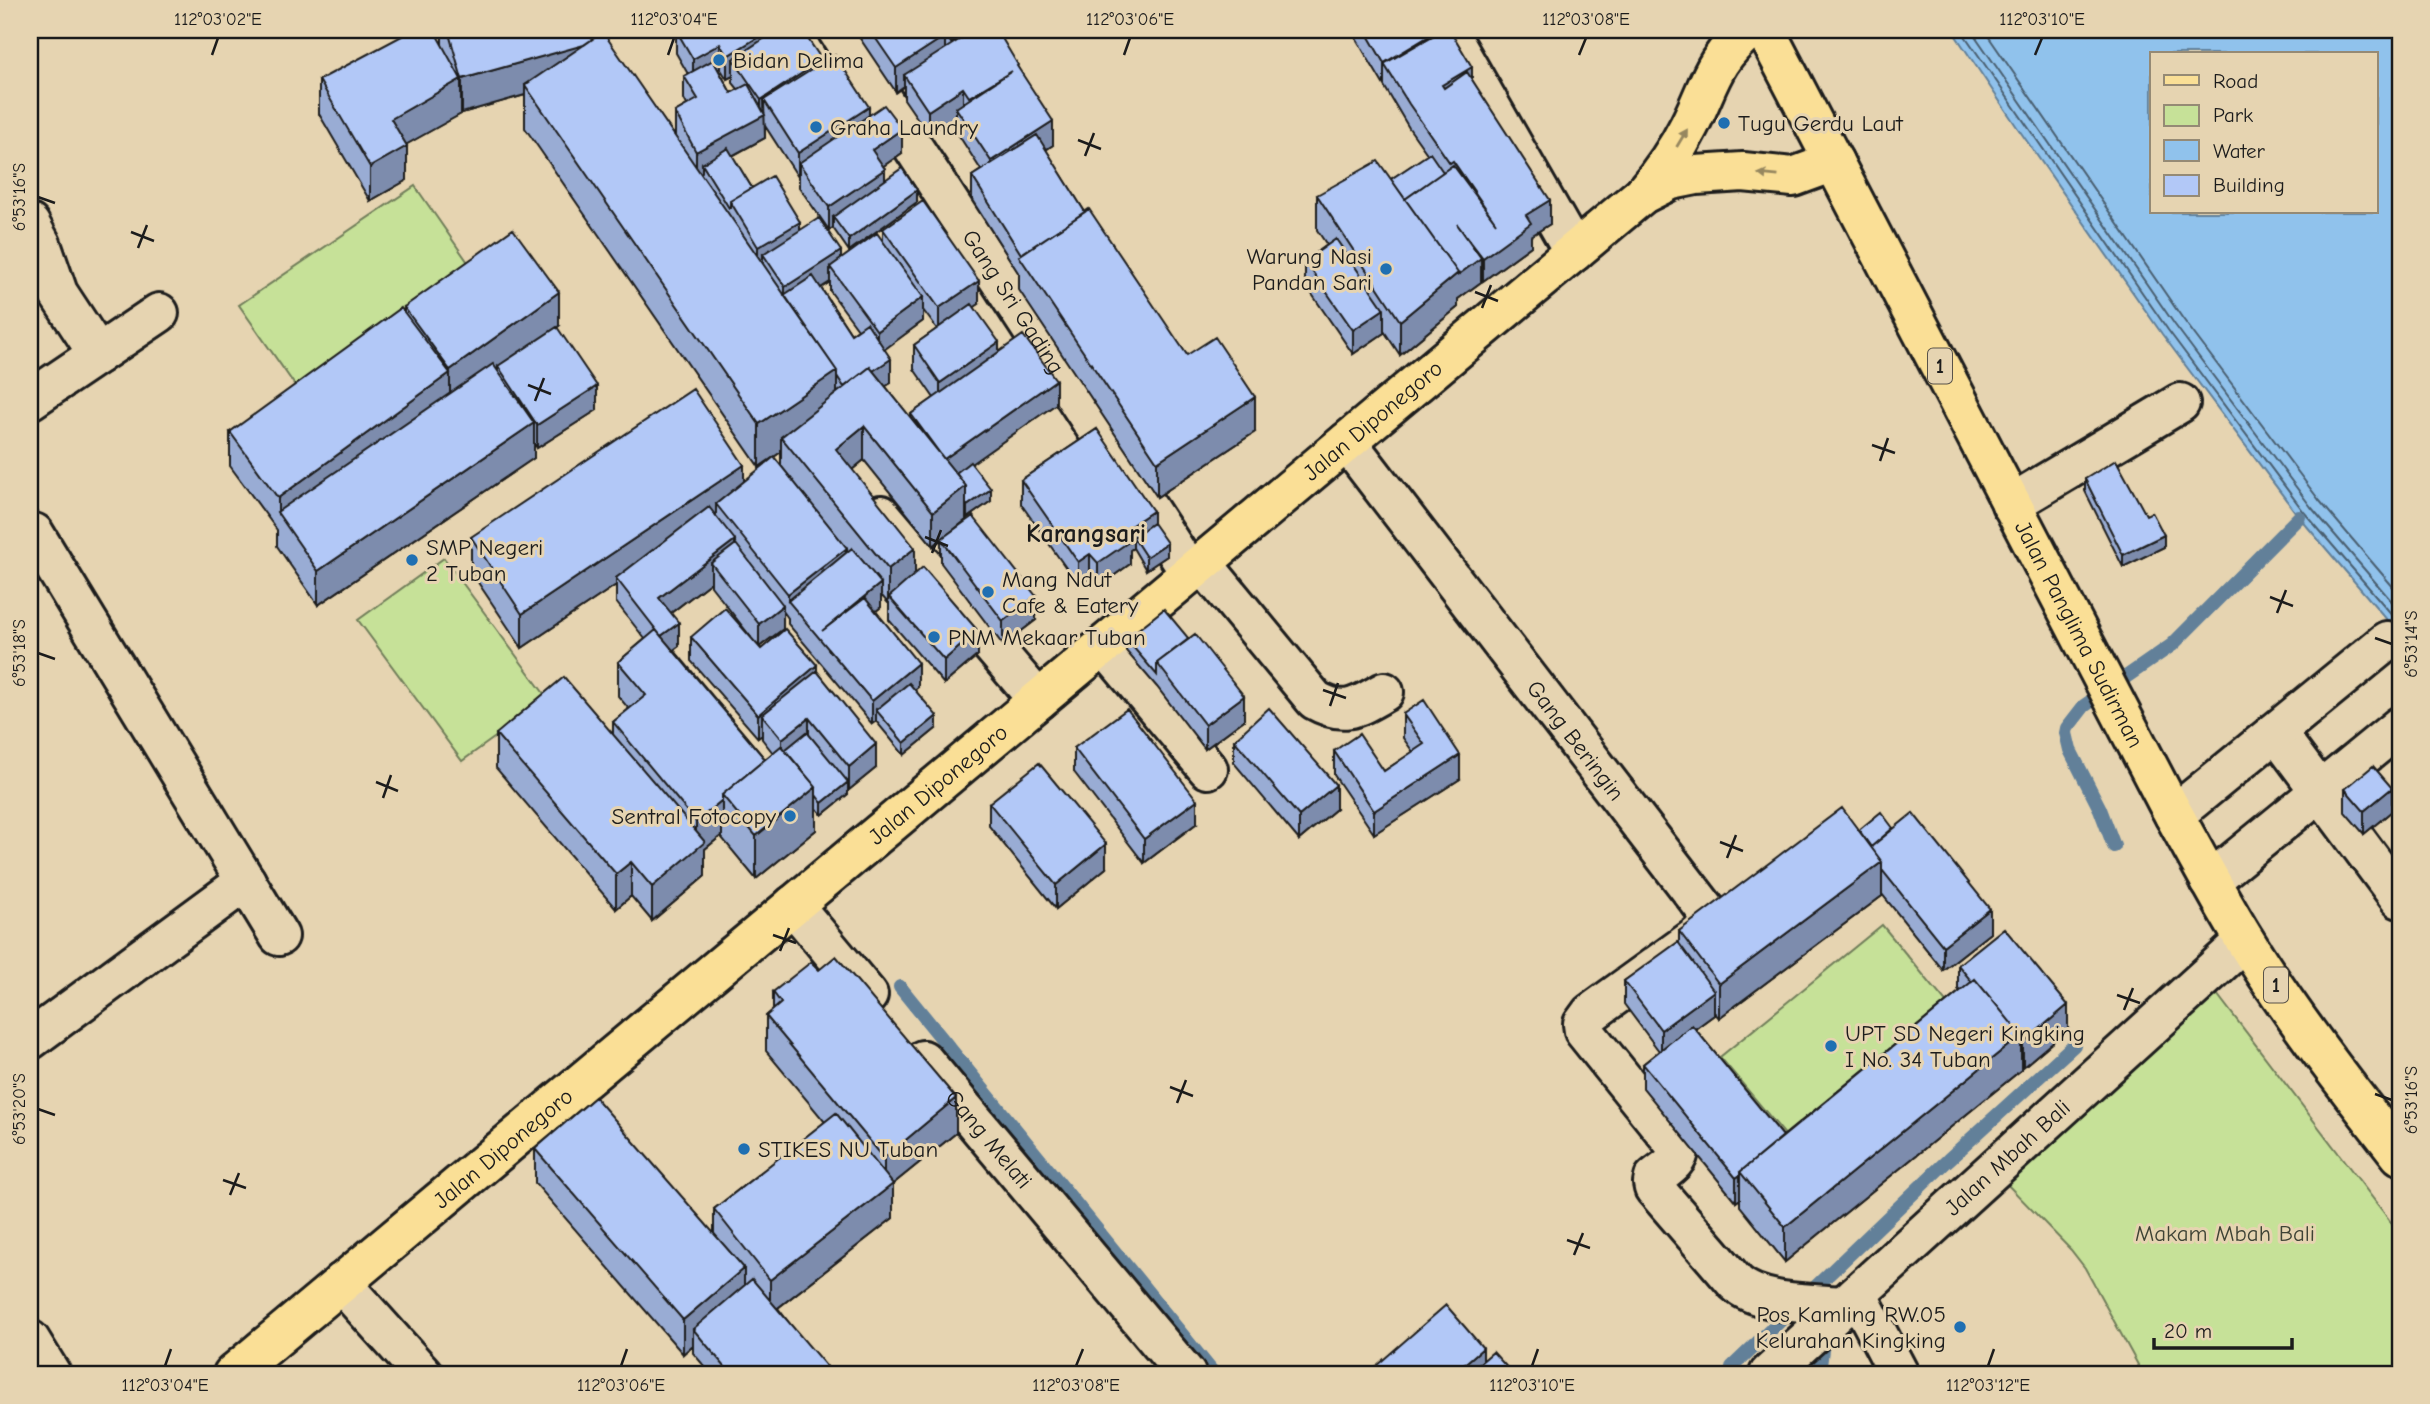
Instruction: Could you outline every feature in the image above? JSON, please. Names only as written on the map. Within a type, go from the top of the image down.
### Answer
[{"type":"main road","name":"Jalan Diponegoro","points":[[233,1374],[1643,194],[1659,175],[1689,127],[1723,54],[1749,30]]},
{"type":"main road","name":"Jalan Panglima Sudirman","points":[[1765,30],[2210,881],[2245,940],[2292,1010],[2400,1155]]},
{"type":"main road","name":"Jalan Diponegoro","points":[[1643,194],[1671,180],[1696,175],[1743,172],[1793,177],[1833,162]]},
{"type":"street","name":"Gang Sri Gading","points":[[837,30],[1196,568],[1315,700],[1329,707],[1354,709],[1384,692]]},
{"type":"street","points":[[1447,30],[1574,252]]},
{"type":"street","points":[[30,224],[41,244],[41,288],[58,293],[98,354]]},
{"type":"street","points":[[30,400],[159,313]]},
{"type":"street","points":[[2011,504],[2180,402]]},
{"type":"street","name":"Gang Beringin","points":[[1347,442],[1706,910],[1707,925],[1699,935],[1591,1013],[1583,1024],[1584,1031],[1679,1149],[1676,1160],[1654,1178],[1654,1188],[1742,1289],[1775,1298],[1851,1300]]},
{"type":"street","points":[[868,501],[1038,700]]},
{"type":"street","points":[[34,533],[279,936]]},
{"type":"street","points":[[2171,809],[2276,732],[2387,641]]},
{"type":"street","points":[[1104,645],[1208,769]]},
{"type":"street","points":[[2210,881],[2400,726]]},
{"type":"street","points":[[2276,732],[2400,899]]},
{"type":"street","points":[[30,1040],[246,881]]},
{"type":"street","name":"Gang Melati","points":[[793,905],[1186,1374]]},
{"type":"street","name":"Jalan Mbah Bali","points":[[1777,1368],[2245,940]]},
{"type":"street","points":[[341,1283],[423,1374]]},
{"type":"street","points":[[1851,1300],[1899,1374]]},
{"type":"street","points":[[30,1340],[51,1374]]},
{"type":"green space","points":[[415,186],[483,284],[308,404],[239,305]]},
{"type":"green space","points":[[444,558],[548,699],[462,761],[358,620]]},
{"type":"green space","points":[[1882,925],[1954,1012],[1792,1143],[1720,1057]]},
{"type":"green space","name":"Makam Mbah Bali","points":[[2214,990],[2400,1234],[2400,1374],[2143,1374],[2085,1268],[2001,1178]]},
{"type":"water","points":[[1952,30],[2400,30],[2400,635],[2299,517],[2162,334]]},
{"type":"building","points":[[413,30],[434,30],[461,79],[391,119],[407,146],[370,167],[319,80]]},
{"type":"building","points":[[448,30],[600,30],[601,33],[584,45],[462,79]]},
{"type":"building","points":[[676,30],[770,30],[727,56],[720,44],[693,59]]},
{"type":"building","points":[[777,30],[802,30],[822,60],[761,100],[733,59]]},
{"type":"building","points":[[870,30],[941,30],[945,36],[896,68]]},
{"type":"building","points":[[943,30],[997,30],[1053,121],[991,161],[956,108],[1012,71],[969,97],[963,88],[928,111],[904,75],[962,38],[951,43]]},
{"type":"building","points":[[1365,30],[1439,30],[1384,63]]},
{"type":"building","points":[[1443,30],[1450,30],[1472,67],[1442,85],[1444,88],[1467,72],[1550,200],[1526,215],[1531,223],[1483,258],[1457,224],[1481,258],[1458,275],[1405,199],[1453,165],[1496,223],[1453,161],[1450,163],[1384,64]]},
{"type":"building","points":[[603,32],[837,371],[759,424],[525,85]]},
{"type":"building","points":[[835,55],[869,107],[798,153],[764,100]]},
{"type":"building","points":[[713,60],[731,93],[748,84],[765,115],[696,152],[675,112],[698,99],[684,76]]},
{"type":"building","points":[[884,105],[902,129],[872,150],[885,169],[829,207],[799,163]]},
{"type":"building","points":[[1037,135],[1085,212],[1021,254],[972,176]]},
{"type":"building","points":[[728,148],[752,188],[730,201],[730,208],[702,164]]},
{"type":"building","points":[[1430,153],[1443,172],[1405,199],[1391,179]]},
{"type":"building","points":[[1378,161],[1458,273],[1400,321],[1317,195]]},
{"type":"building","points":[[902,168],[917,190],[849,239],[833,217]]},
{"type":"building","points":[[772,176],[800,222],[758,247],[730,201]]},
{"type":"building","points":[[923,201],[979,281],[939,308],[883,229]]},
{"type":"building","points":[[1089,209],[1187,355],[1215,337],[1255,397],[1157,462],[1019,256]]},
{"type":"building","points":[[819,218],[841,251],[785,287],[763,254]]},
{"type":"building","points":[[513,229],[559,292],[450,370],[404,307]]},
{"type":"building","points":[[877,233],[923,297],[877,331],[830,267]]},
{"type":"building","points":[[1336,239],[1384,309],[1353,330],[1305,261]]},
{"type":"building","points":[[813,276],[851,334],[867,323],[891,359],[873,371],[870,367],[844,387],[837,371],[784,295]]},
{"type":"building","points":[[972,304],[999,342],[940,383],[914,345]]},
{"type":"building","points":[[401,308],[450,373],[278,498],[230,432]]},
{"type":"building","points":[[557,327],[597,386],[537,425],[498,366]]},
{"type":"building","points":[[1023,335],[1056,380],[944,459],[911,414]]},
{"type":"building","points":[[493,364],[534,423],[318,571],[277,512]]},
{"type":"building","points":[[870,367],[966,486],[933,512],[864,426],[836,449],[915,548],[888,569],[781,437]]},
{"type":"building","points":[[693,389],[744,465],[522,614],[471,537]]},
{"type":"building","points":[[1097,429],[1153,511],[1123,531],[1130,541],[1098,563],[1090,554],[1078,562],[1021,480]]},
{"type":"building","points":[[774,457],[847,548],[788,594],[716,504]]},
{"type":"building","points":[[2116,460],[2146,515],[2152,512],[2164,535],[2123,555],[2085,479]]},
{"type":"building","points":[[970,462],[991,489],[967,506],[966,486],[956,473]]},
{"type":"building","points":[[709,507],[735,540],[659,598],[679,623],[661,636],[616,578]]},
{"type":"building","points":[[973,516],[1036,596],[1003,621],[941,539]]},
{"type":"building","points":[[1153,523],[1167,543],[1146,557],[1133,537]]},
{"type":"building","points":[[736,544],[783,605],[759,624],[711,563]]},
{"type":"building","points":[[852,548],[881,583],[822,631],[865,598],[918,663],[872,701],[788,601]]},
{"type":"building","points":[[923,567],[978,631],[944,660],[889,597]]},
{"type":"building","points":[[725,608],[761,649],[785,629],[817,665],[758,715],[691,637]]},
{"type":"building","points":[[1164,609],[1189,639],[1157,663],[1157,675],[1126,639]]},
{"type":"building","points":[[656,630],[765,759],[722,795],[722,800],[696,822],[613,722],[646,695],[618,662]]},
{"type":"building","points":[[1195,634],[1244,696],[1205,725],[1157,663]]},
{"type":"building","points":[[817,671],[876,744],[849,767],[809,718],[782,739],[762,715]]},
{"type":"building","points":[[564,677],[705,842],[652,887],[631,862],[616,874],[496,734]]},
{"type":"building","points":[[909,683],[937,716],[904,743],[876,710]]},
{"type":"building","points":[[1424,700],[1460,755],[1374,811],[1334,751],[1359,734],[1384,771],[1424,744],[1403,714]]},
{"type":"building","points":[[1269,708],[1336,785],[1299,816],[1234,740]]},
{"type":"building","points":[[1127,709],[1197,800],[1144,839],[1074,748]]},
{"type":"building","points":[[807,732],[848,782],[822,803],[816,795],[816,787],[785,750]]},
{"type":"building","points":[[781,746],[816,787],[756,836],[722,795]]},
{"type":"building","points":[[1039,763],[1106,844],[1056,885],[989,803]]},
{"type":"building","points":[[2373,766],[2392,788],[2364,811],[2345,789]]},
{"type":"building","points":[[1842,808],[1882,862],[1719,984],[1679,931]]},
{"type":"building","points":[[1881,812],[1893,828],[1871,847],[1859,830]]},
{"type":"building","points":[[1913,813],[1990,909],[1943,946],[1882,870],[1882,862],[1871,847]]},
{"type":"building","points":[[2004,928],[2068,1005],[2023,1043],[2021,1035],[1975,979],[1972,982],[1958,965]]},
{"type":"building","points":[[1678,942],[1714,991],[1661,1030],[1624,981]]},
{"type":"building","points":[[836,956],[956,1098],[884,1158],[766,1016],[781,1003],[773,992],[811,962],[819,970]]},
{"type":"building","points":[[1975,979],[2021,1035],[1785,1227],[1740,1172]]},
{"type":"building","points":[[1692,1025],[1783,1136],[1736,1178],[1643,1064]]},
{"type":"building","points":[[595,1097],[744,1268],[683,1320],[535,1149]]},
{"type":"building","points":[[836,1113],[893,1184],[770,1280],[714,1209]]},
{"type":"building","points":[[752,1279],[827,1367],[818,1374],[731,1374],[693,1329]]},
{"type":"building","points":[[1446,1305],[1483,1348],[1453,1374],[1384,1374],[1376,1366]]},
{"type":"building","points":[[1493,1352],[1513,1374],[1467,1374]]},
{"type":"waterway","points":[[2114,846],[2100,809],[2070,750],[2067,728],[2084,706],[2172,645],[2299,517]]},
{"type":"waterway","points":[[900,987],[1214,1374]]},
{"type":"waterway","points":[[1732,1367],[1948,1160],[2074,1045]]},
{"type":"waterway","points":[[1819,1374],[1824,1334]]},
{"type":"place","name":"Bidan Delima","points":[[719,60]]},
{"type":"place","name":"Tugu Gerdu Laut","points":[[1724,123]]},
{"type":"place","name":"Graha Laundry","points":[[816,127]]},
{"type":"place","name":"Warung Nasi Pandan Sari","points":[[1386,269]]},
{"type":"place","name":"SMP Negeri 2 Tuban","points":[[412,560]]},
{"type":"place","name":"Mang Ndut Cafe & Eatery","points":[[988,592]]},
{"type":"place","name":"PNM Mekaar Tuban","points":[[934,637]]},
{"type":"place","name":"Sentral Fotocopy","points":[[790,816]]},
{"type":"place","name":"UPT SD Negeri Kingking I No. 34 Tuban","points":[[1831,1046]]},
{"type":"place","name":"STIKES NU Tuban","points":[[744,1149]]},
{"type":"place","name":"Pos Kamling RW.05 Kelurahan Kingking","points":[[1960,1327]]},
{"type":"district","name":"Karangsari","points":[[1086,533]]}]
